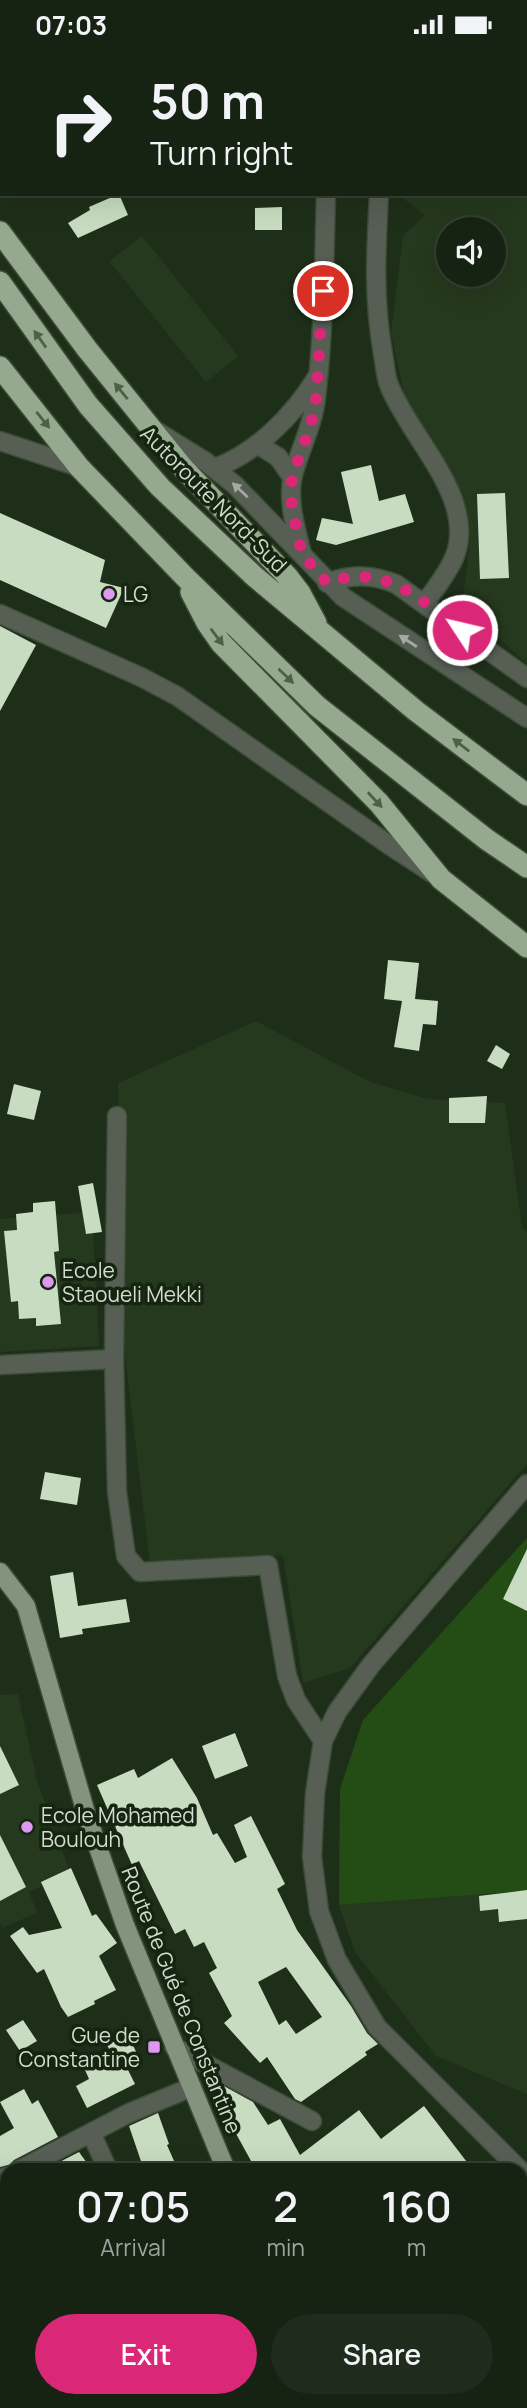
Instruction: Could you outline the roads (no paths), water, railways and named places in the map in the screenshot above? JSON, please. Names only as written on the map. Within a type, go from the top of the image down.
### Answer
[{"type":"highway","points":[[0,232],[88,349],[194,480],[287,576],[306,602],[319,631]]},
{"type":"highway","name":"Autoroute Nord-Sud","points":[[0,282],[88,405],[160,487],[254,576],[319,631],[521,791]]},
{"type":"highway","points":[[0,367],[79,467],[185,577],[317,706],[486,839],[527,867]]},
{"type":"highway","points":[[185,577],[194,602],[221,643],[379,803],[441,879],[527,947]]},
{"type":"main road","name":"Route de Gué de Constantine","points":[[0,1572],[26,1606],[86,1813],[125,1925],[223,2163]]},
{"type":"street","points":[[302,554],[292,508],[292,477],[311,425],[318,375],[326,196]]},
{"type":"street","points":[[379,196],[374,276],[388,384],[411,428],[451,492],[458,516],[460,537],[454,558],[425,603]]},
{"type":"street","points":[[215,468],[242,456],[257,444],[303,398],[318,375]]},
{"type":"street","points":[[150,427],[215,468],[252,502],[327,583],[359,610],[527,718]]},
{"type":"street","points":[[0,441],[79,467]]},
{"type":"street","points":[[257,444],[278,457],[292,477]]},
{"type":"street","points":[[327,583],[362,575],[396,583],[527,678]]},
{"type":"street","points":[[0,614],[141,677],[177,696],[441,879]]},
{"type":"street","points":[[117,1117],[114,1359],[117,1492],[126,1556],[140,1572],[268,1565],[287,1676],[296,1700],[323,1741]]},
{"type":"street","points":[[0,1365],[114,1359]]},
{"type":"street","points":[[513,2163],[377,2027],[337,1960],[319,1911],[312,1857],[315,1793],[323,1741],[337,1712],[371,1665],[527,1484]]},
{"type":"street","points":[[174,2047],[312,2121]]},
{"type":"street","points":[[32,2163],[129,2113],[192,2087]]},
{"type":"street","points":[[90,2133],[105,2163]]},
{"type":"place","name":"LG","points":[[109,594]]},
{"type":"place","name":"Ecole Staoueli Mekki","points":[[48,1282]]},
{"type":"place","name":"Ecole Mohamed Boulouh","points":[[27,1827]]},
{"type":"place","name":"Gue de Constantine","points":[[154,2047]]}]
